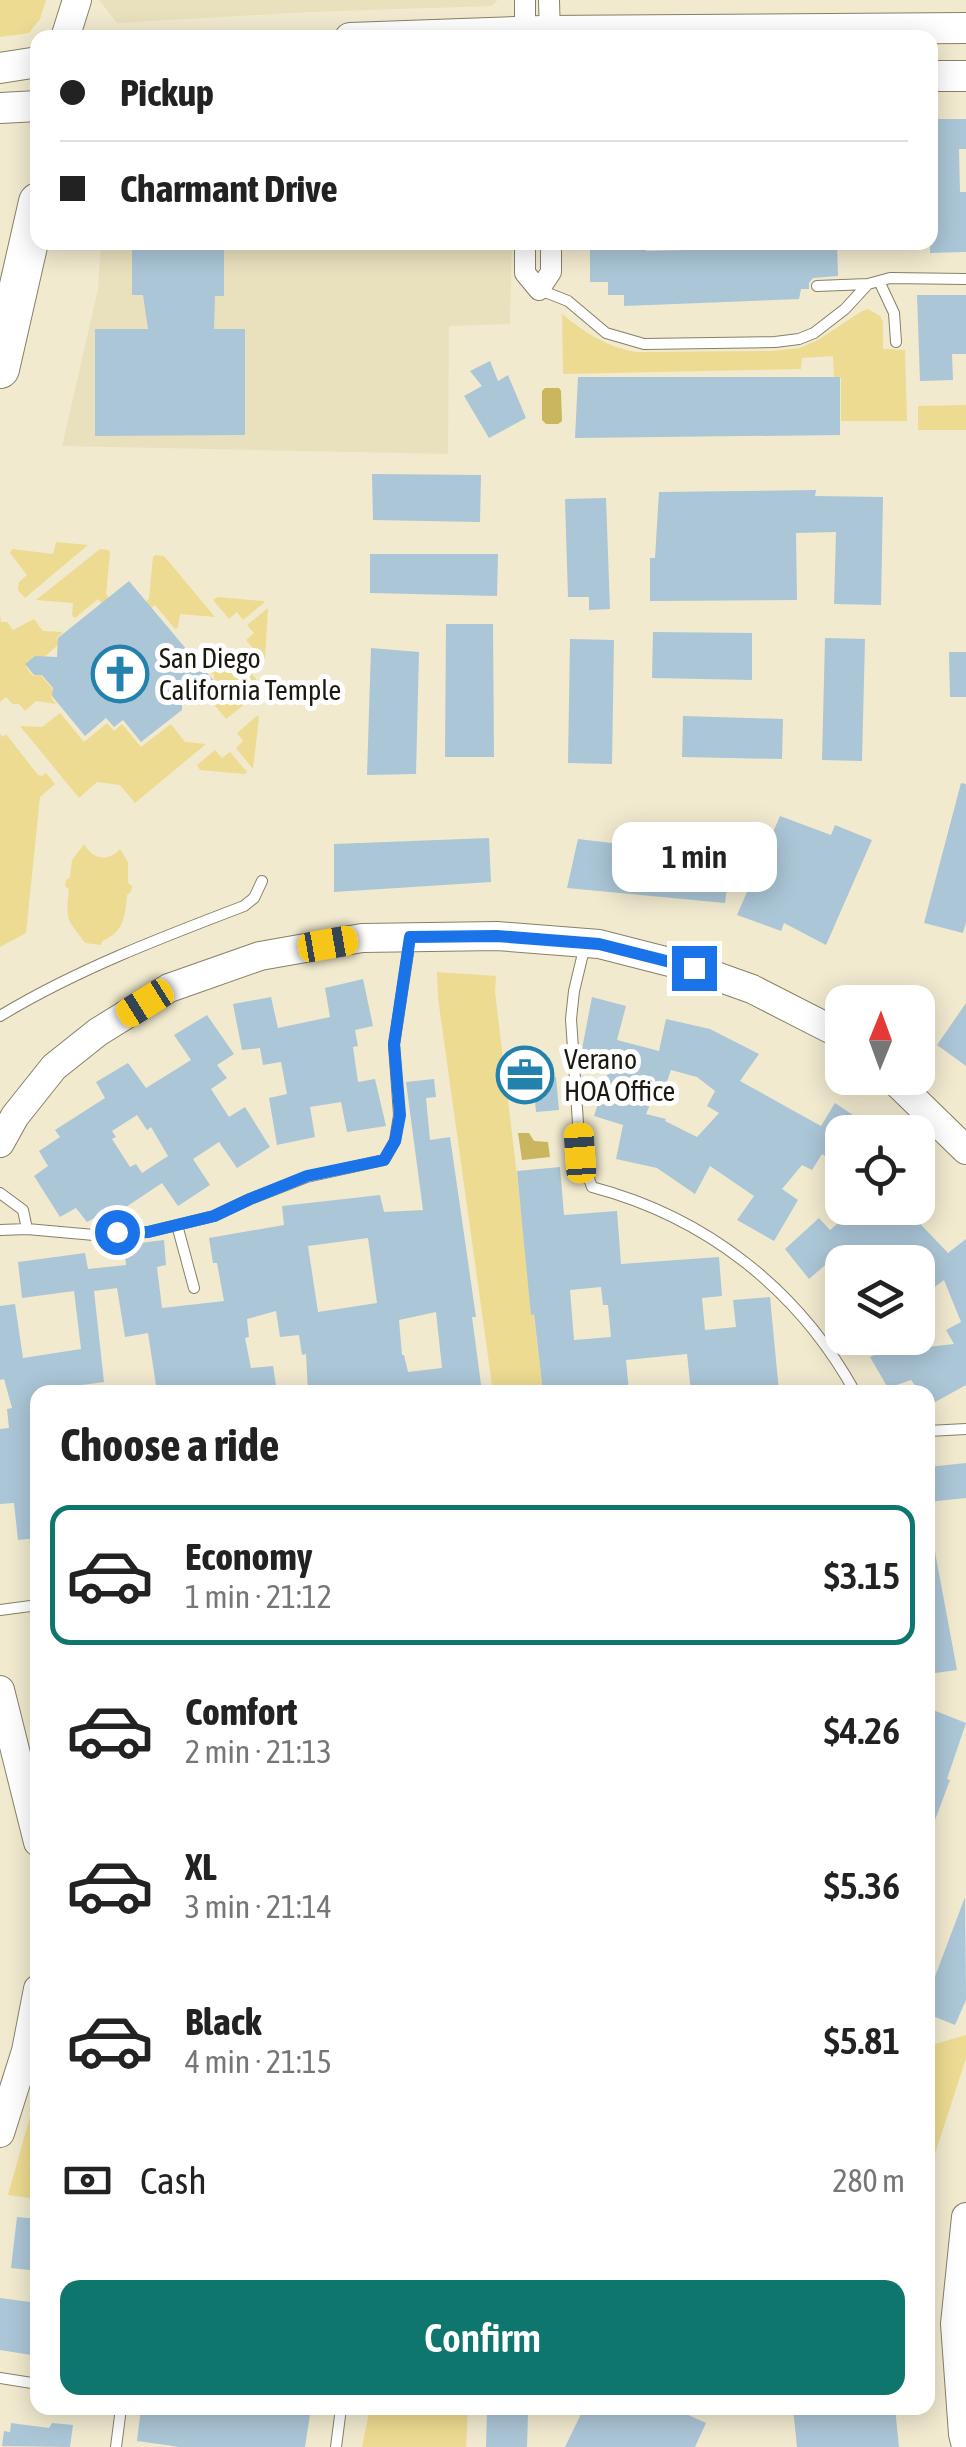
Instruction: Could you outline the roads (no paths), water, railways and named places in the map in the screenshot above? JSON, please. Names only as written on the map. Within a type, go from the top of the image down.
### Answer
[{"type":"highway","points":[[0,369],[30,237]]},
{"type":"main road","points":[[823,30],[966,28]]},
{"type":"main road","points":[[0,68],[30,63]]},
{"type":"main road","points":[[938,76],[966,76]]},
{"type":"main road","points":[[1,108],[30,106]]},
{"type":"street","points":[[67,30],[76,0]]},
{"type":"street","points":[[525,0],[536,30]]},
{"type":"street","points":[[538,30],[549,0]]},
{"type":"street","points":[[525,250],[525,273],[539,290],[550,272],[551,250]]},
{"type":"street","points":[[2,1133],[54,1067],[98,1032],[169,988],[260,956],[362,938],[497,936],[599,944],[694,968],[752,989],[825,1026]]},
{"type":"street","points":[[909,1095],[966,1150]]},
{"type":"street","points":[[0,1690],[30,1810]]},
{"type":"street","points":[[0,2133],[30,2031]]},
{"type":"street","points":[[966,2218],[955,2324],[966,2446]]},
{"type":"lane","points":[[817,286],[873,283],[890,278],[966,279]]},
{"type":"lane","points":[[539,290],[568,301],[606,333],[644,344],[775,342],[814,332],[873,283]]},
{"type":"lane","points":[[873,283],[894,313],[896,342]]},
{"type":"lane","points":[[0,1016],[108,960],[244,906],[254,898],[262,881]]},
{"type":"lane","points":[[0,1230],[94,1235],[148,1232],[214,1216],[307,1176],[384,1160],[395,1141],[400,1115],[394,1044],[410,937]]},
{"type":"lane","points":[[585,943],[571,1019],[580,1153],[592,1187],[661,1210],[733,1251],[802,1314],[850,1385]]},
{"type":"lane","points":[[0,1193],[24,1210],[27,1229]]},
{"type":"lane","points":[[177,1225],[194,1288]]},
{"type":"lane","points":[[935,1430],[966,1428]]},
{"type":"lane","points":[[0,1610],[30,1606]]},
{"type":"lane","points":[[0,2378],[30,2383]]},
{"type":"lane","points":[[116,2447],[119,2415]]},
{"type":"lane","points":[[336,2447],[340,2415]]},
{"type":"place","name":"San Diego California Temple","points":[[120,674]]},
{"type":"place","name":"Verano HOA Office","points":[[525,1075]]}]
